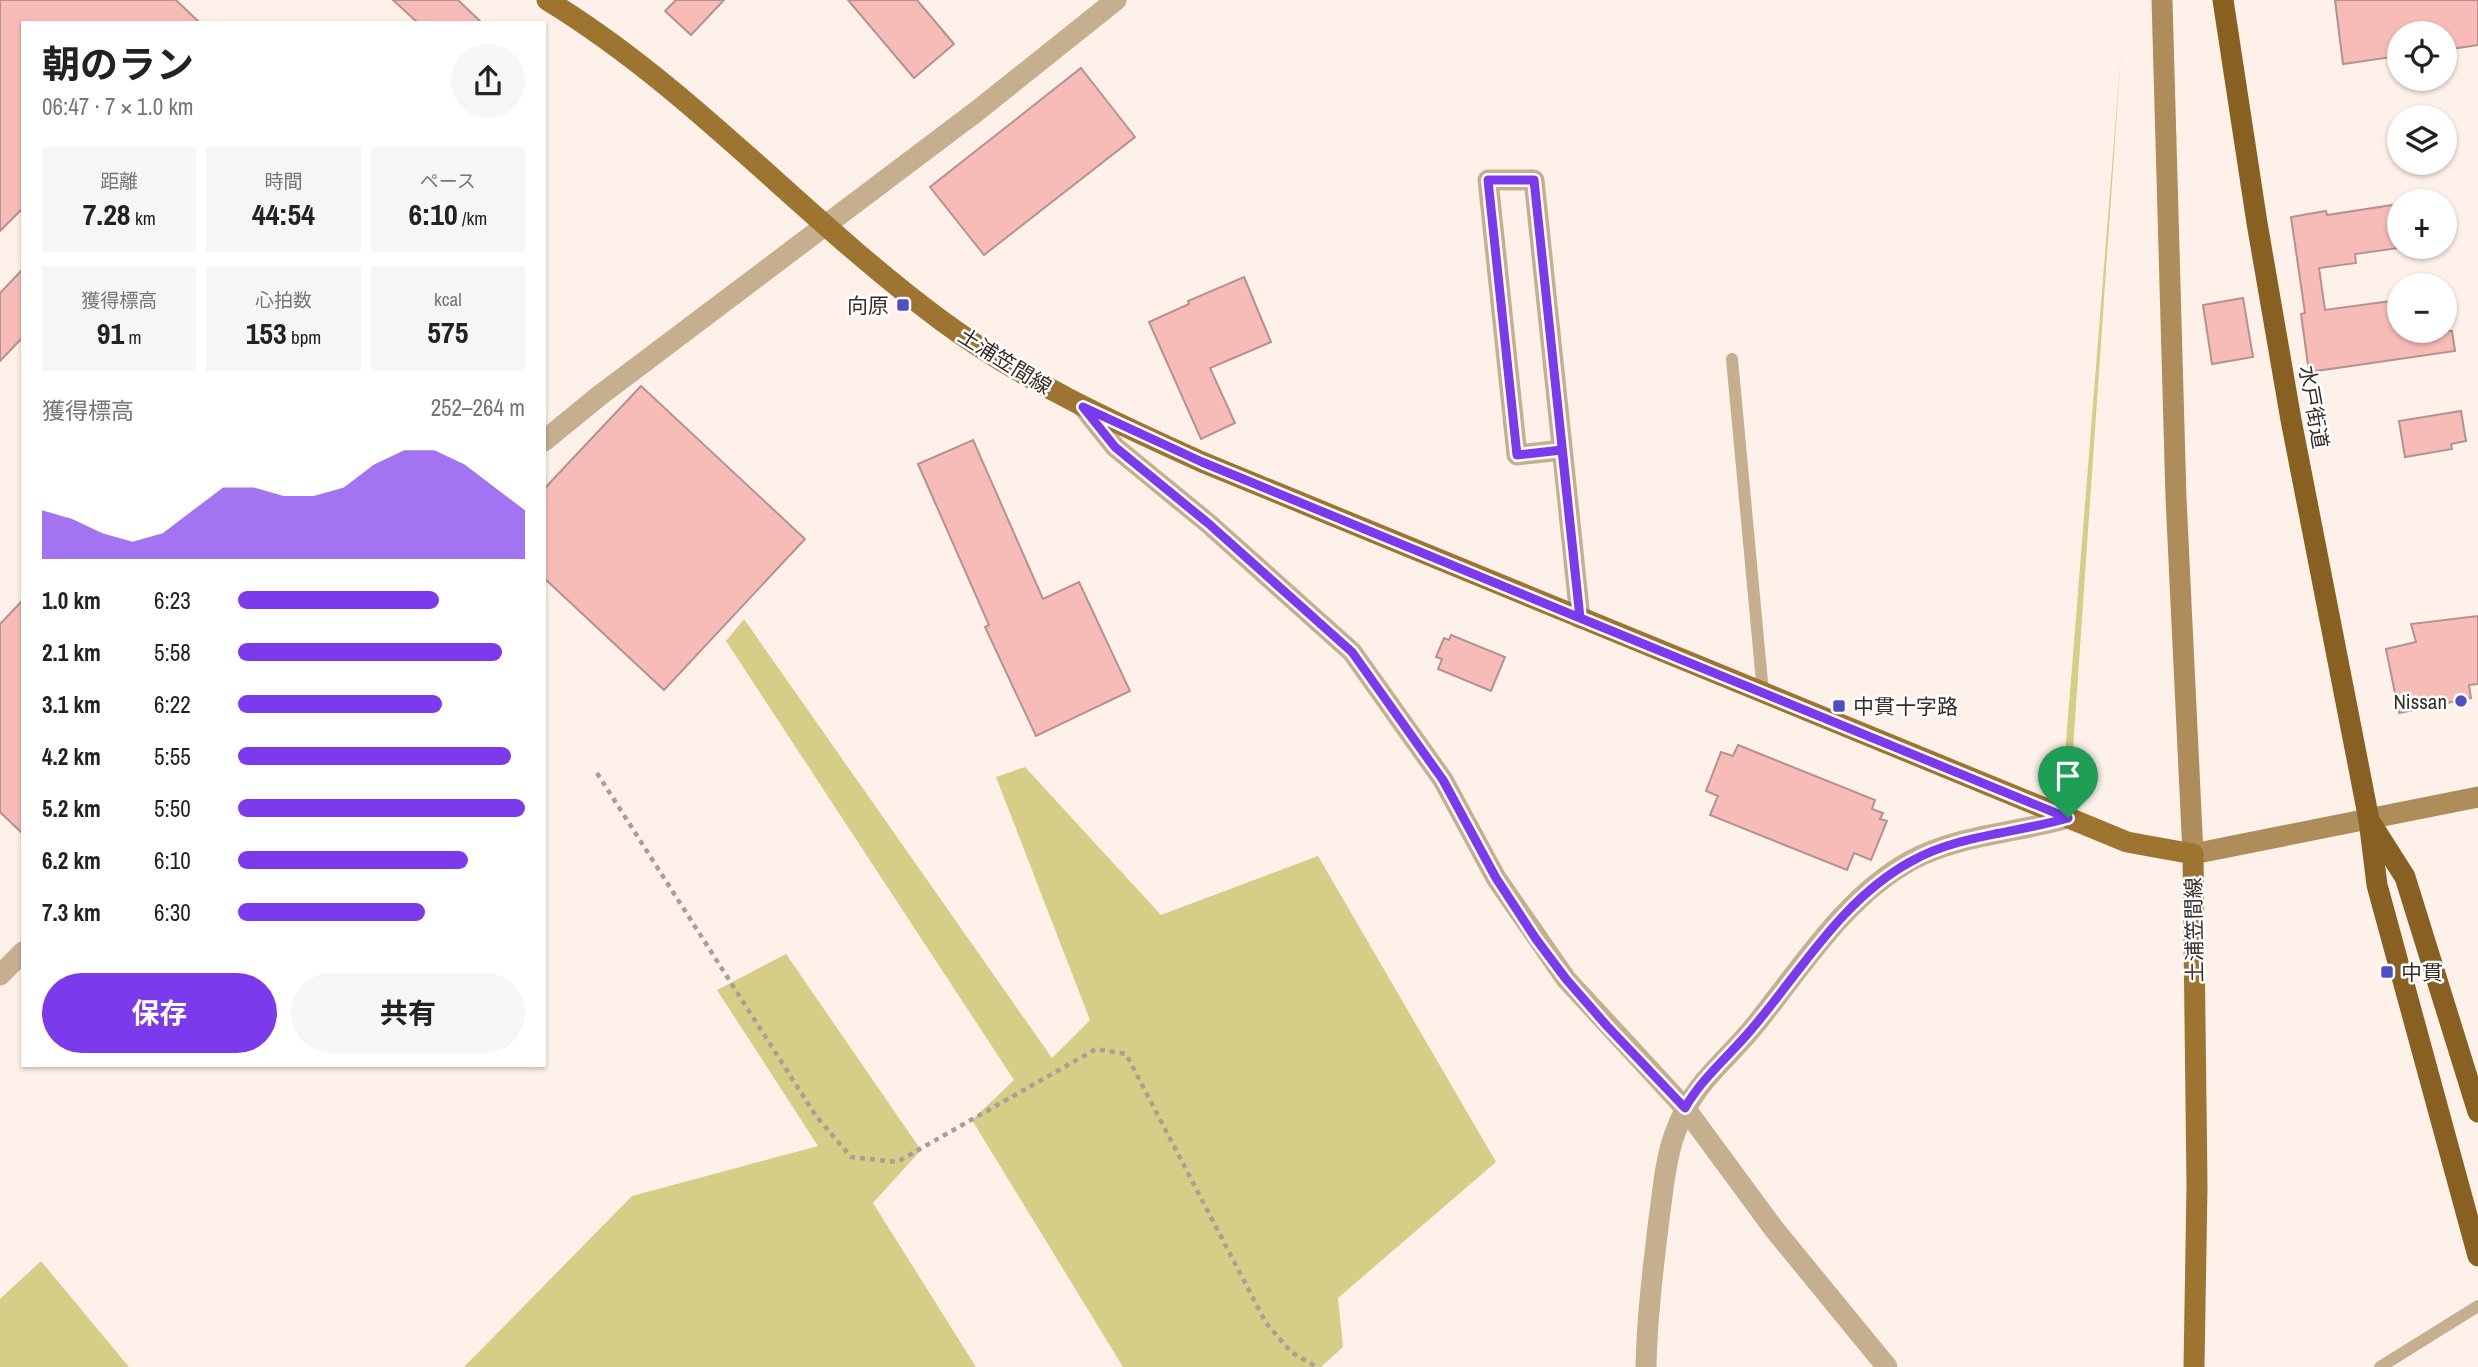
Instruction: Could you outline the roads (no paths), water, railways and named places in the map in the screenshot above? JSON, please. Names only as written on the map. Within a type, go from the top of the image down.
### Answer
[{"type":"highway","name":"水戸街道","points":[[2222,0],[2291,420],[2369,820],[2377,885],[2478,1256]]},
{"type":"highway","name":"水戸街道","points":[[2369,820],[2405,877],[2478,1112]]},
{"type":"main road","name":"土浦笠間線","points":[[547,0],[621,48],[678,94],[826,226],[940,319],[1013,369],[1083,407],[1202,462],[2127,842],[2193,854],[2197,1172],[2194,1367]]},
{"type":"street","points":[[546,439],[598,396],[977,111],[1116,0]]},
{"type":"street","points":[[2162,0],[2176,498],[2193,854],[2478,797]]},
{"type":"street","points":[[1562,450],[1517,455],[1488,180],[1534,180],[1580,618]]},
{"type":"street","points":[[1083,407],[1115,447],[1209,524],[1352,652],[1443,780],[1496,878],[1536,939],[1591,1007],[1685,1108],[1774,1229],[1887,1367]]},
{"type":"street","points":[[1646,1367],[1647,1318],[1662,1200],[1673,1139],[1696,1089],[1749,1032],[1842,916],[1885,878],[1910,861],[1943,847],[2068,818]]},
{"type":"street","points":[[0,975],[21,954]]},
{"type":"lane","points":[[1732,359],[1763,693]]},
{"type":"lane","points":[[2380,1367],[2478,1306]]},
{"type":"place","name":"向原","points":[[903,305]]},
{"type":"place","name":"Nissan","points":[[2461,701]]},
{"type":"place","name":"中貫十字路","points":[[1839,706]]},
{"type":"place","name":"中貫","points":[[2387,972]]}]
